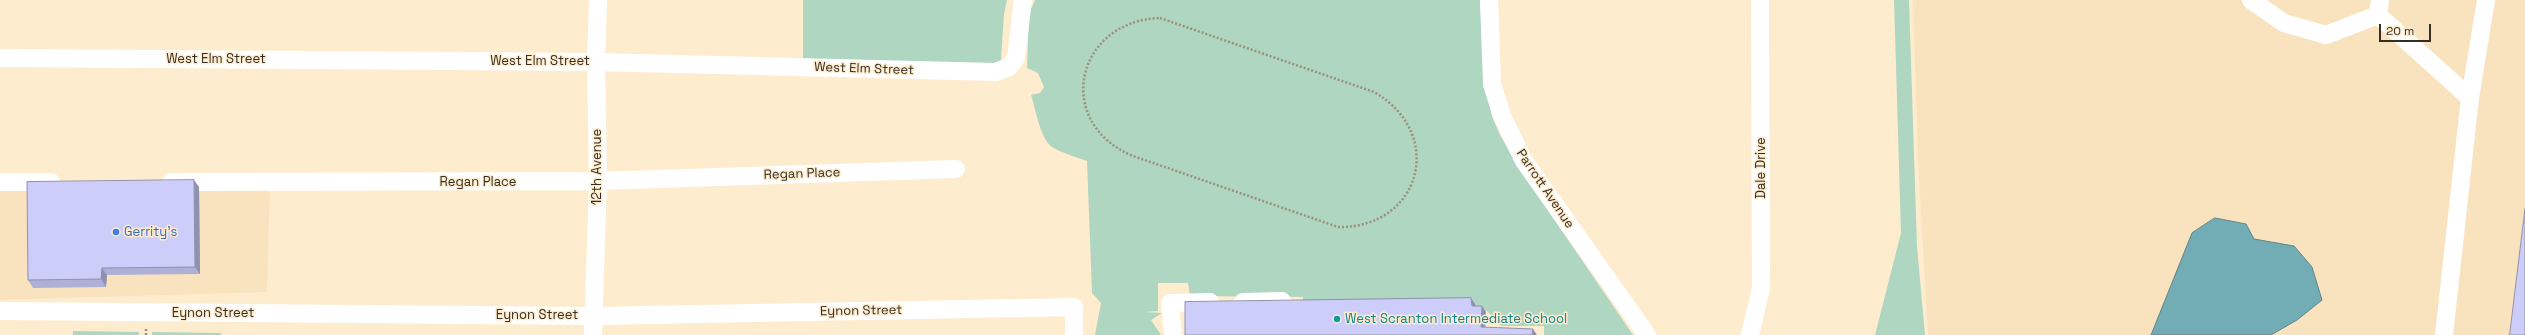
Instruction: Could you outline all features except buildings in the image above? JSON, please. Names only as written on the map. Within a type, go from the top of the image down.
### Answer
[{"type":"street","name":"12th Avenue","points":[[593,335],[598,181],[596,62],[598,0]]},
{"type":"street","name":"West Elm Street","points":[[0,58],[596,62],[996,72],[1009,68],[1016,58],[1023,0]]},
{"type":"street","name":"Parrott Avenue","points":[[1489,0],[1492,84],[1502,116],[1524,161],[1647,335]]},
{"type":"street","name":"Dale Drive","points":[[1750,335],[1753,328],[1761,288],[1760,0]]},
{"type":"street","points":[[2251,0],[2284,23],[2326,35],[2379,8],[2470,98]]},
{"type":"street","points":[[2444,335],[2470,98],[2486,0]]},
{"type":"street","name":"Regan Place","points":[[150,182],[598,181],[956,169]]},
{"type":"street","points":[[0,182],[65,182]]},
{"type":"street","points":[[1173,335],[1170,303],[1282,301]]},
{"type":"street","name":"Eynon Street","points":[[0,311],[594,316],[1074,307],[1074,335]]},
{"type":"path","points":[[1160,18],[1359,87],[1388,100],[1402,114],[1411,130],[1417,150],[1418,167],[1405,197],[1381,219],[1351,227],[1325,224],[1133,156],[1110,144],[1095,127],[1084,105],[1084,76],[1088,61],[1095,48],[1110,34],[1124,25],[1142,19],[1160,18]]},
{"type":"shaded area","points":[[1913,0],[2525,0],[2525,335],[1928,335],[1918,160]]},
{"type":"shaded area","points":[[270,186],[267,292],[0,300],[0,189]]},
{"type":"green space","points":[[803,0],[1007,0],[1004,14],[1001,60],[988,66],[803,64]]},
{"type":"green space","points":[[1035,0],[1480,0],[1484,81],[1492,116],[1500,135],[1519,168],[1633,335],[1544,335],[1544,326],[1501,326],[1487,311],[1303,307],[1303,297],[1190,296],[1188,283],[1158,283],[1158,311],[1144,312],[1162,313],[1151,320],[1161,335],[1095,335],[1101,303],[1092,293],[1087,161],[1052,147],[1041,131],[1031,95],[1040,93],[1044,87],[1038,73],[1027,68],[1029,13]]},
{"type":"green space","points":[[1894,0],[1909,0],[1917,247],[1925,335],[1875,335],[1901,233]]},
{"type":"green space","points":[[73,331],[139,332],[139,335],[73,335]]},
{"type":"green space","points":[[152,332],[221,333],[221,335],[152,335]]},
{"type":"water","points":[[2215,218],[2246,224],[2254,239],[2294,246],[2312,267],[2322,300],[2297,320],[2271,335],[2151,335],[2192,233]]},
{"type":"place","name":"Gerrity's","points":[[116,232]]},
{"type":"place","name":"West Scranton Intermediate School","points":[[1337,319]]}]
